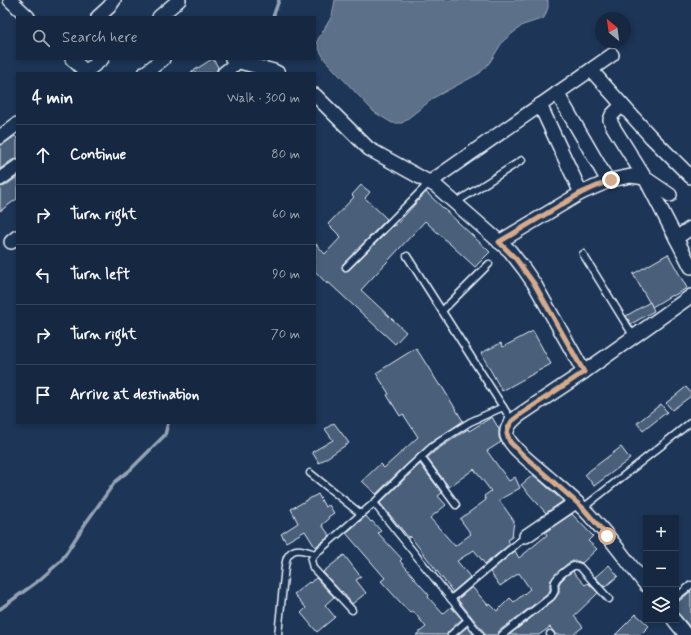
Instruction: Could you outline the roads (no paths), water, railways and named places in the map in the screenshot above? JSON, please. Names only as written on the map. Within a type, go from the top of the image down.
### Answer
[{"type":"street","points":[[99,16],[114,0]]},
{"type":"street","points":[[159,16],[179,0]]},
{"type":"street","points":[[14,1],[27,16]]},
{"type":"street","points":[[430,182],[612,55]]},
{"type":"street","points":[[73,60],[85,72],[101,60]]},
{"type":"street","points":[[146,72],[162,60]]},
{"type":"street","points":[[225,72],[238,61],[276,72]]},
{"type":"street","points":[[591,70],[650,136],[691,177]]},
{"type":"street","points":[[557,93],[608,181]]},
{"type":"street","points":[[316,96],[369,149],[436,186],[516,259],[535,285],[584,372]]},
{"type":"street","points":[[540,105],[581,193]]},
{"type":"street","points":[[622,105],[612,115],[610,120],[612,125],[645,178],[691,267]]},
{"type":"street","points":[[0,137],[16,125]]},
{"type":"street","points":[[0,179],[16,168]]},
{"type":"street","points":[[499,242],[581,193],[608,181],[631,176],[645,178],[670,195]]},
{"type":"street","points":[[676,238],[691,228]]},
{"type":"street","points":[[643,581],[598,525],[579,505],[510,442],[507,434],[508,428],[512,421],[521,414],[584,372],[691,296]]},
{"type":"street","points":[[526,536],[570,506],[579,505]]},
{"type":"street","points":[[677,623],[686,632]]},
{"type":"lane","points":[[455,203],[522,160]]},
{"type":"lane","points":[[346,267],[430,182]]},
{"type":"lane","points":[[583,254],[634,337]]},
{"type":"lane","points":[[407,256],[512,421]]},
{"type":"lane","points":[[442,311],[488,264]]},
{"type":"lane","points":[[352,610],[313,568],[311,560],[432,448],[470,422],[503,407]]},
{"type":"lane","points":[[579,505],[691,422]]},
{"type":"lane","points":[[421,458],[456,505]]},
{"type":"lane","points":[[310,473],[361,514]]},
{"type":"lane","points":[[374,503],[480,635]]},
{"type":"lane","points":[[451,599],[526,536]]},
{"type":"lane","points":[[278,635],[285,566],[288,556],[294,550],[302,549],[316,554]]},
{"type":"lane","points":[[502,635],[551,597],[554,593],[554,584],[556,580],[572,566],[576,565],[580,567],[609,599]]},
{"type":"lane","points":[[679,595],[691,585]]},
{"type":"lane","points":[[451,635],[468,620]]},
{"type":"water","points":[[335,0],[548,0],[548,8],[544,18],[523,25],[503,41],[490,62],[480,73],[435,97],[402,123],[392,123],[374,112],[325,60],[320,51],[317,41],[332,16]]},
{"type":"waterway","points":[[273,16],[279,0]]},
{"type":"waterway","points":[[0,609],[38,581],[61,561],[115,482],[130,470],[165,435],[168,424]]}]
